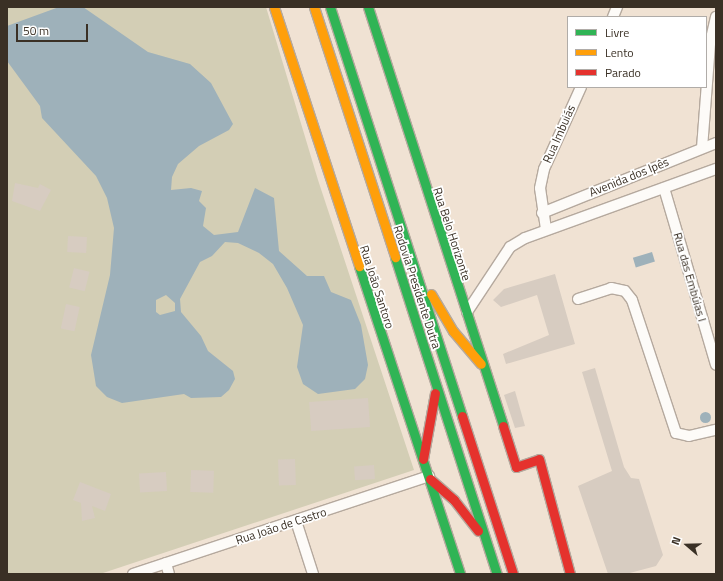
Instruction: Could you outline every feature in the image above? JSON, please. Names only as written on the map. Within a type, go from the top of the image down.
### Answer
[{"type":"main road","name":"Rua João Santoro","points":[[274,7],[460,574]]},
{"type":"main road","name":"Rodovia Presidente Dutra","points":[[314,7],[497,574]]},
{"type":"main road","name":"Rodovia Presidente Dutra","points":[[330,7],[513,574]]},
{"type":"main road","name":"Rua Belo Horizonte","points":[[368,7],[467,312],[481,364],[516,467],[539,459],[570,574]]},
{"type":"main road","points":[[416,270],[453,330],[481,364]]},
{"type":"main road","points":[[423,459],[434,416],[435,382]]},
{"type":"main road","points":[[429,478],[454,500],[488,545]]},
{"type":"street","points":[[707,84],[711,32],[716,17]]},
{"type":"street","name":"Rua Imbuiás","points":[[546,228],[542,213],[540,188],[544,169],[580,88]]},
{"type":"street","points":[[702,148],[707,88]]},
{"type":"street","name":"Avenida dos Ipês","points":[[542,213],[716,143]]},
{"type":"street","name":"Avenida dos Ipês","points":[[467,312],[510,248],[546,228],[716,169]]},
{"type":"street","name":"Rua das Embúias I","points":[[664,188],[716,365]]},
{"type":"street","points":[[578,299],[611,288],[625,291],[632,300],[676,433],[689,436],[716,430]]},
{"type":"street","name":"Rua João de Castro","points":[[133,574],[429,478]]},
{"type":"street","points":[[296,521],[313,574]]},
{"type":"street","points":[[166,563],[169,574]]},
{"type":"shaded area","points":[[7,7],[266,7],[318,180],[414,470],[100,574],[7,574]]},
{"type":"water","points":[[59,7],[83,7],[148,52],[190,64],[211,83],[233,124],[229,130],[199,146],[178,164],[172,177],[171,190],[191,188],[202,191],[199,201],[206,208],[203,226],[214,235],[238,232],[255,188],[274,198],[279,251],[307,276],[324,276],[331,292],[351,300],[361,325],[368,365],[365,379],[355,389],[318,394],[303,384],[297,367],[303,325],[287,288],[273,264],[259,253],[238,243],[225,242],[212,256],[200,262],[180,299],[181,312],[201,336],[208,351],[233,371],[235,379],[229,390],[221,397],[191,398],[184,394],[122,403],[107,397],[96,386],[91,355],[110,275],[114,228],[107,198],[96,176],[42,118],[40,106],[7,61],[7,26]],"holes":[[[166,295],[175,303],[175,311],[160,315],[156,312],[156,300]]]},
{"type":"water","points":[[652,252],[655,262],[636,267],[633,258]]},
{"type":"water","points":[[703,412],[707,412],[709,413],[709,421],[703,422],[700,419],[700,415]]},
{"type":"building","points":[[15,183],[38,188],[40,184],[51,190],[40,211],[12,201]]},
{"type":"building","points":[[68,236],[87,237],[86,253],[67,252]]},
{"type":"building","points":[[74,268],[90,272],[85,291],[69,287]]},
{"type":"building","points":[[555,274],[575,344],[506,364],[503,354],[549,335],[537,295],[501,307],[493,300],[504,289]]},
{"type":"building","points":[[66,304],[80,307],[74,331],[61,328]]},
{"type":"building","points":[[595,368],[624,467],[631,478],[639,479],[663,555],[656,566],[626,574],[608,574],[578,486],[612,471],[582,372]]},
{"type":"building","points":[[515,391],[525,426],[515,428],[504,395]]},
{"type":"building","points":[[368,398],[370,427],[311,431],[309,402]]},
{"type":"building","points":[[295,459],[296,485],[279,486],[278,460]]},
{"type":"building","points":[[374,465],[375,479],[355,480],[354,466]]},
{"type":"building","points":[[191,470],[214,471],[213,493],[190,492]]},
{"type":"building","points":[[166,472],[167,491],[140,492],[139,473]]},
{"type":"building","points":[[80,482],[111,494],[105,511],[92,506],[95,518],[82,521],[81,503],[73,500]]},
{"type":"traffic: fast","points":[[330,7],[462,416]]},
{"type":"traffic: fast","points":[[368,7],[503,426]]},
{"type":"traffic: fast","points":[[395,257],[497,574]]},
{"type":"traffic: fast","points":[[359,266],[460,574]]},
{"type":"traffic: slow","points":[[274,7],[359,266]]},
{"type":"traffic: slow","points":[[314,7],[395,257]]},
{"type":"traffic: slow","points":[[431,294],[453,331],[481,364]]},
{"type":"traffic: jam","points":[[423,459],[435,393]]},
{"type":"traffic: jam","points":[[462,416],[513,574]]},
{"type":"traffic: jam","points":[[503,426],[516,467],[539,459],[570,574]]},
{"type":"traffic: jam","points":[[430,479],[454,500],[478,531]]}]
